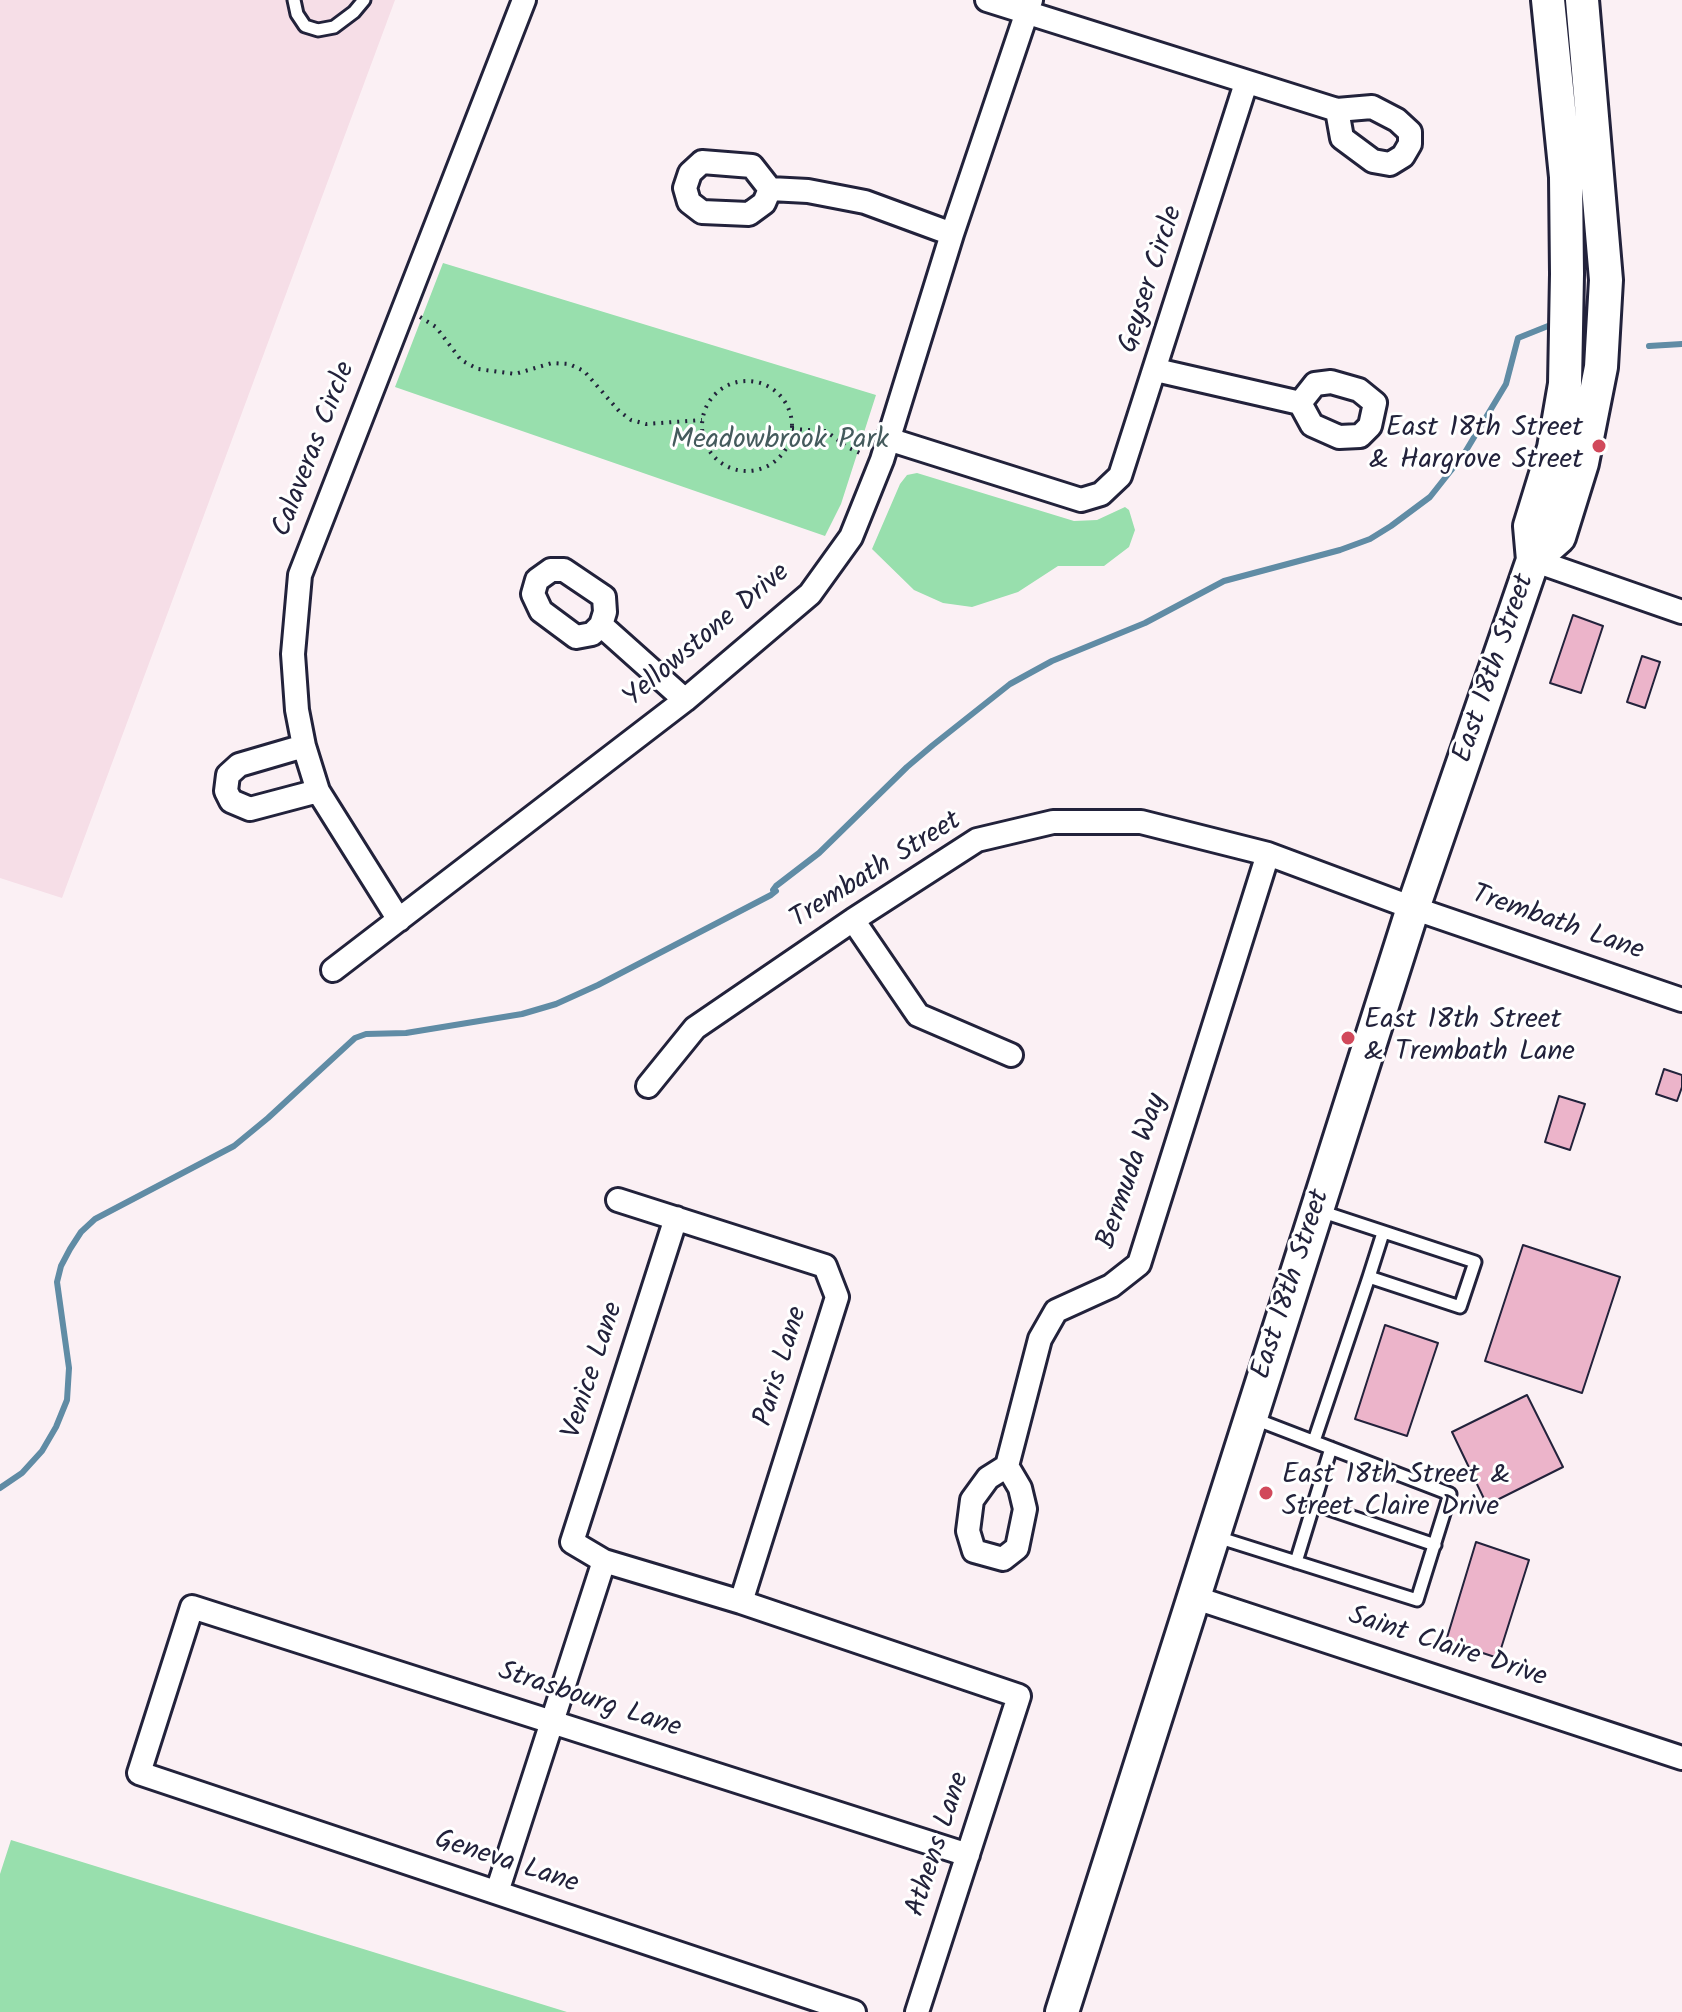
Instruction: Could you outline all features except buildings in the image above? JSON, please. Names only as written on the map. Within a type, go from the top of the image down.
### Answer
[{"type":"main road","name":"East 18th Street","points":[[1062,2012],[1413,908],[1533,560],[1530,526],[1554,448],[1565,384],[1566,177],[1548,0]]},
{"type":"main road","name":"East 18th Street","points":[[1533,560],[1559,537],[1582,463],[1601,367],[1606,280],[1582,0]]},
{"type":"street","name":"Calaveras Circle","points":[[399,920],[318,791],[304,746],[297,710],[293,654],[300,575],[524,0]]},
{"type":"street","points":[[987,0],[1029,7],[1246,83],[1337,110]]},
{"type":"street","name":"Yellowstone Drive","points":[[333,970],[685,700],[810,594],[851,537],[885,449],[952,234],[1029,7]]},
{"type":"street","name":"Geyser Circle","points":[[885,449],[1081,500],[1101,494],[1120,476],[1246,83]]},
{"type":"street","points":[[770,189],[808,191],[865,202],[952,234]]},
{"type":"street","points":[[1156,370],[1300,403]]},
{"type":"street","points":[[1533,560],[1682,612]]},
{"type":"street","points":[[601,625],[685,700]]},
{"type":"street","points":[[304,746],[239,765],[228,775],[226,791],[231,801],[250,809],[318,791]]},
{"type":"street","name":"Trembath Street","points":[[648,1086],[695,1028],[853,920],[977,840],[1053,822],[1141,822],[1268,854],[1413,908]]},
{"type":"street","name":"Bermuda Way","points":[[1007,1466],[1040,1339],[1056,1311],[1111,1286],[1139,1264],[1268,854]]},
{"type":"street","name":"Trembath Lane","points":[[1413,908],[1682,1000]]},
{"type":"street","points":[[853,920],[918,1015],[1011,1055]]},
{"type":"street","name":"Paris Lane","points":[[618,1200],[825,1266],[837,1297],[741,1602]]},
{"type":"street","name":"Venice Lane","points":[[604,1561],[572,1542],[676,1218]]},
{"type":"street","points":[[497,1892],[604,1561],[741,1602]]},
{"type":"street","name":"Saint Claire Drive","points":[[1193,1597],[1682,1758]]},
{"type":"street","name":"Athens Lane","points":[[741,1602],[1019,1696],[917,2012]]},
{"type":"street","name":"Strasbourg Lane","points":[[139,1773],[192,1607],[968,1855]]},
{"type":"street","name":"Geneva Lane","points":[[139,1773],[854,2012]]},
{"type":"lane","points":[[294,0],[297,14],[305,26],[318,30],[334,27],[364,0]]},
{"type":"lane","points":[[1317,1210],[1475,1262],[1460,1307],[1369,1277]]},
{"type":"lane","points":[[1314,1441],[1383,1233]]},
{"type":"lane","points":[[1213,1536],[1417,1600],[1435,1545],[1450,1494],[1251,1417]]},
{"type":"lane","points":[[1296,1562],[1331,1448]]},
{"type":"lane","points":[[1314,1504],[1435,1545]]},
{"type":"path","points":[[403,310],[428,320],[461,360],[478,369],[515,374],[552,363],[569,364],[584,371],[619,411],[631,420],[646,424],[702,420]]},
{"type":"path","points":[[759,382],[784,399],[792,429],[789,443],[770,465],[742,471],[717,459],[708,448],[702,420],[707,405],[716,393],[729,384],[759,382]]},
{"type":"path","points":[[792,429],[826,431],[847,447],[885,449]]},
{"type":"shaded area","points":[[0,0],[395,0],[62,898],[0,878]]},
{"type":"green space","name":"Meadowbrook Park","points":[[443,263],[876,395],[841,504],[825,536],[395,387]]},
{"type":"green space","name":"Meadowbrook Park","points":[[917,473],[1074,521],[1097,520],[1125,507],[1129,510],[1135,530],[1129,547],[1104,566],[1058,566],[1018,592],[972,607],[943,603],[914,590],[872,549],[900,484],[907,475]]},
{"type":"green space","points":[[11,1840],[567,2012],[0,2012],[0,1874]]},
{"type":"waterway","points":[[0,1488],[22,1473],[42,1451],[67,1400],[69,1368],[57,1282],[70,1249],[81,1232],[95,1219],[234,1146],[355,1038],[522,1014],[556,1004],[771,895],[776,891],[773,890],[776,886],[819,853],[933,745],[1010,684],[1052,661],[1145,623],[1224,581],[1370,539],[1430,497],[1464,454],[1506,384],[1518,338],[1548,326]]},
{"type":"waterway","points":[[1649,346],[1682,344]]},
{"type":"place","name":"East 18th Street & Hargrove Street","points":[[1599,446]]},
{"type":"place","name":"East 18th Street & Trembath Lane","points":[[1348,1038]]},
{"type":"place","name":"East 18th Street & Street Claire Drive","points":[[1266,1493]]}]
